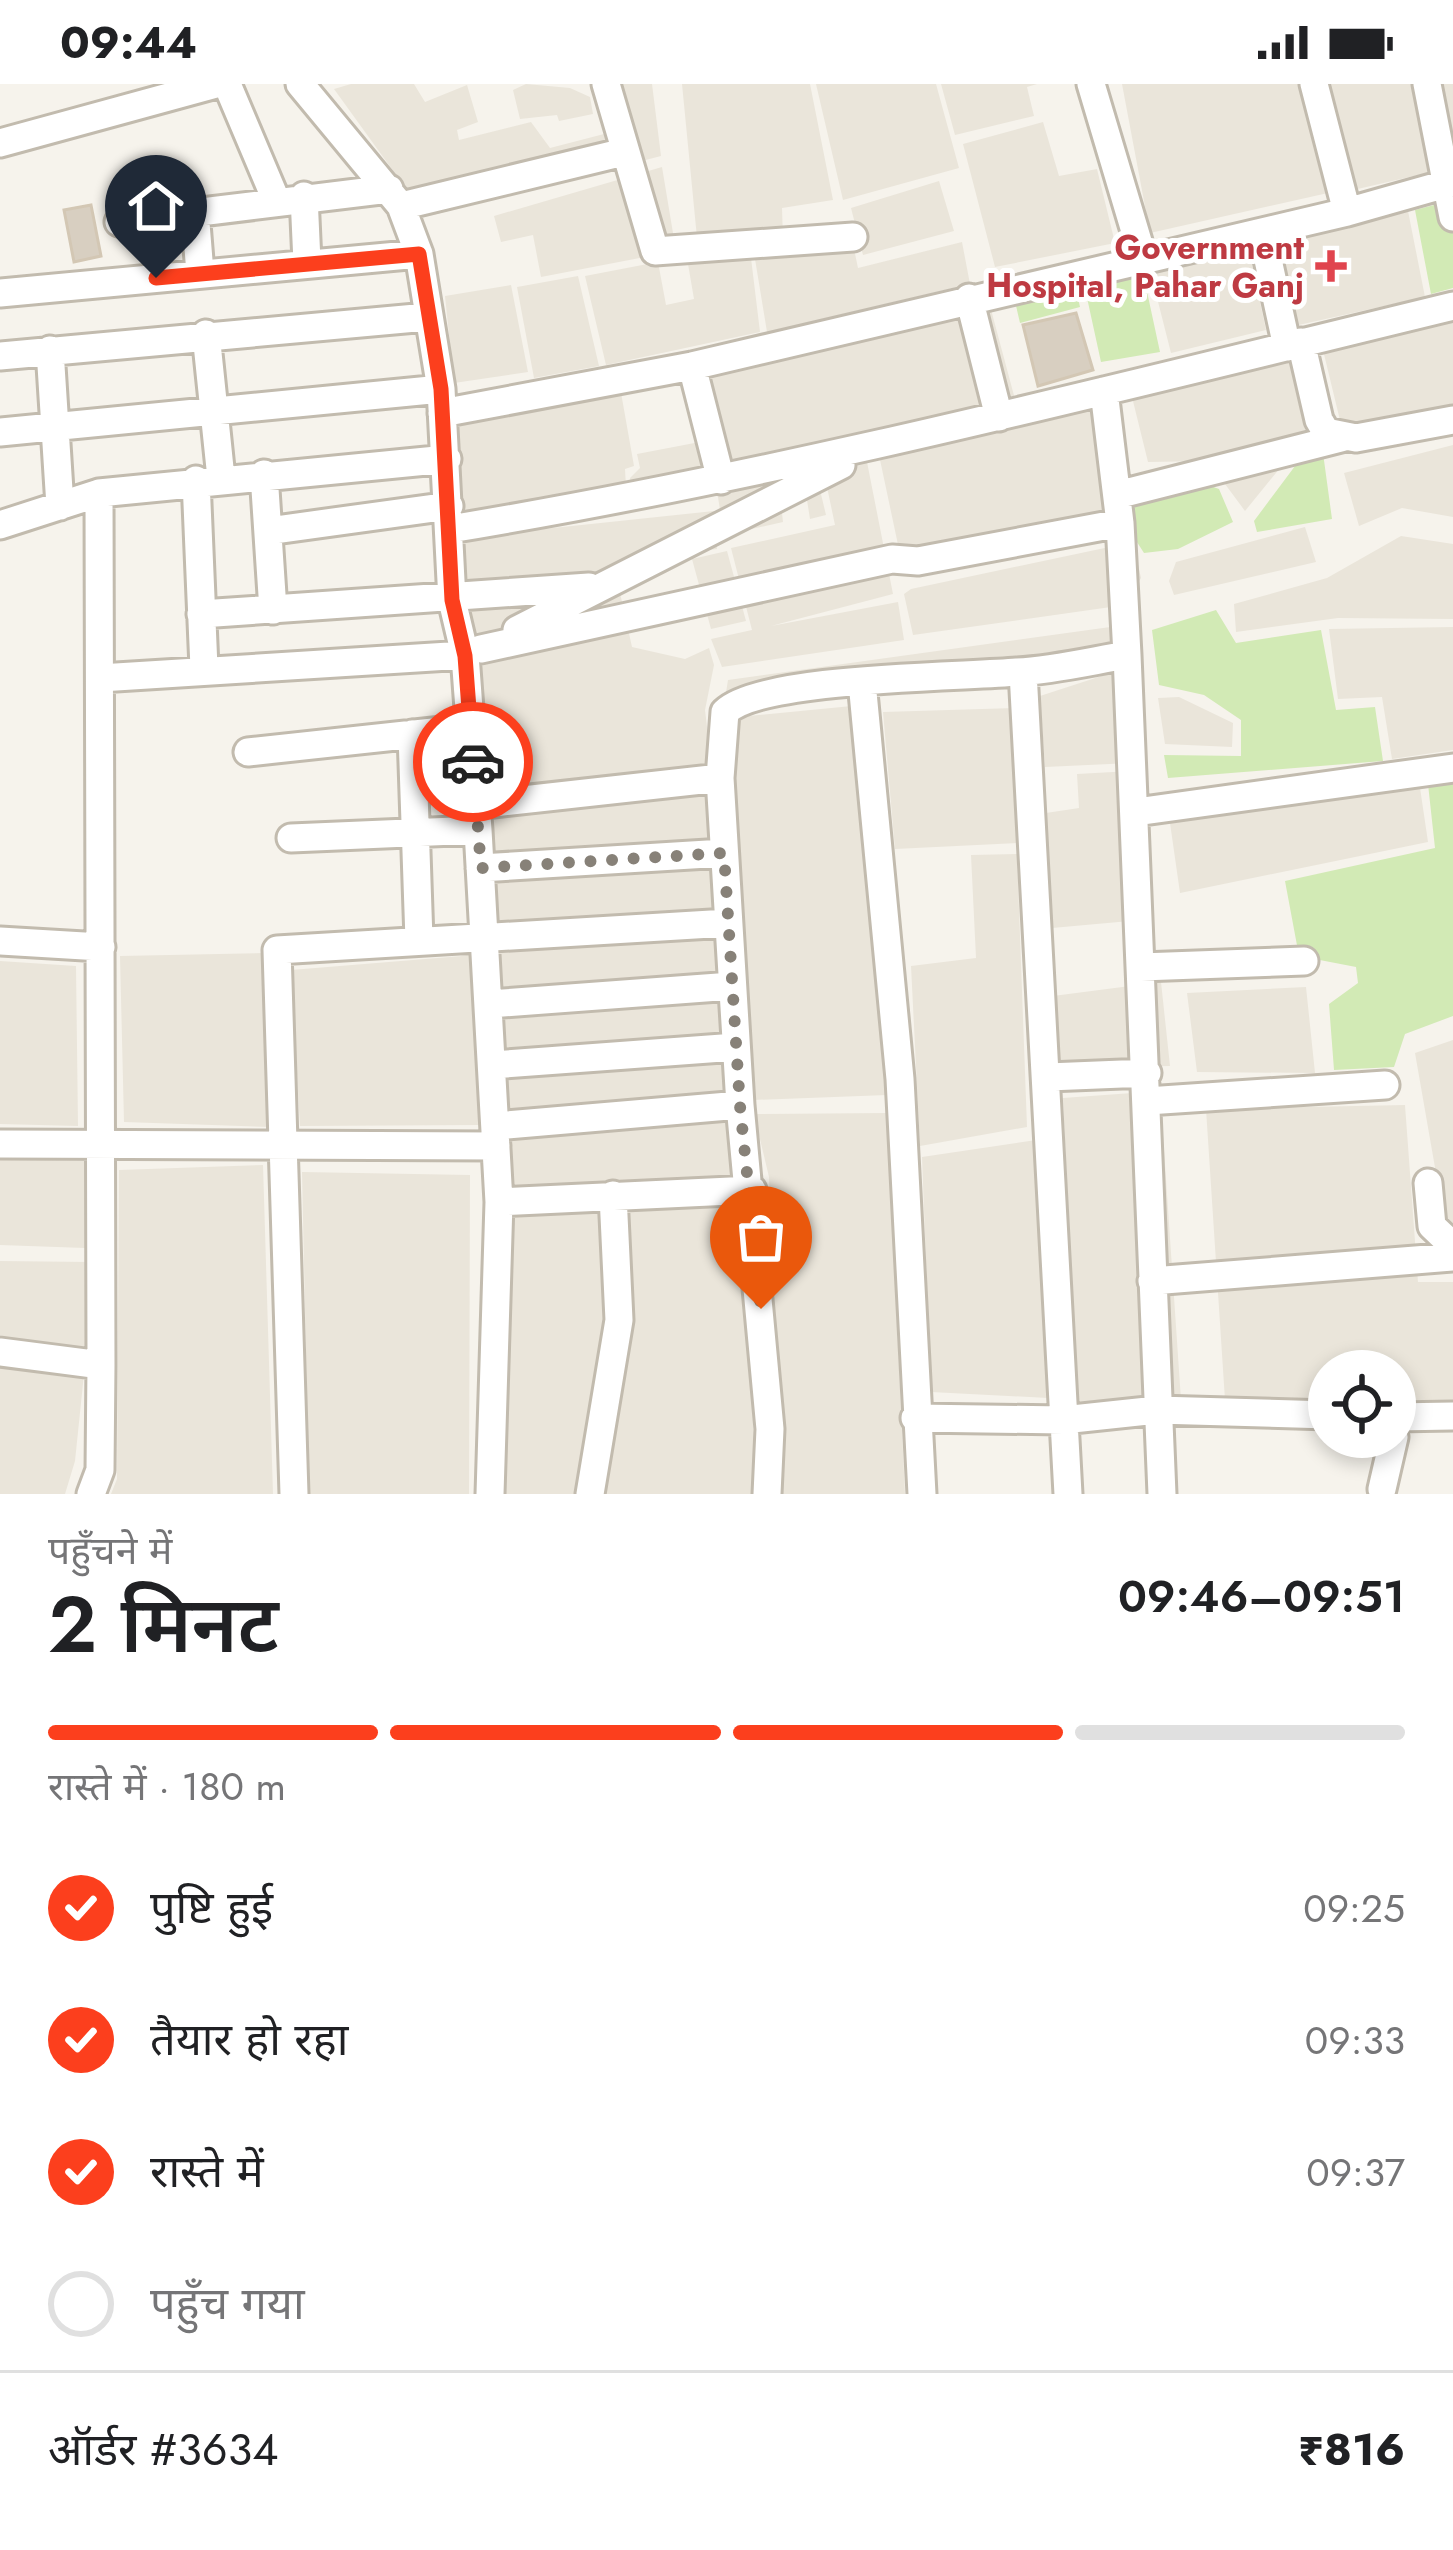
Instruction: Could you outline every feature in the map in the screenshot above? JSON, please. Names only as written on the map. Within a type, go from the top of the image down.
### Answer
[{"type":"street","points":[[0,143],[216,84]]},
{"type":"street","points":[[226,84],[290,198],[307,262]]},
{"type":"street","points":[[300,84],[395,198],[419,254],[442,401],[452,600],[465,656],[481,868],[499,1202],[490,1494]]},
{"type":"street","points":[[606,84],[655,251],[854,237]]},
{"type":"street","points":[[1090,84],[1143,258]]},
{"type":"street","points":[[1315,84],[1347,212]]},
{"type":"street","points":[[1427,84],[1453,217]]},
{"type":"street","points":[[119,222],[290,198],[395,198],[624,152]]},
{"type":"street","points":[[0,432],[213,409],[442,401],[692,366],[1347,212],[1450,183]]},
{"type":"street","points":[[195,211],[200,273]]},
{"type":"street","points":[[1262,232],[1318,420],[1326,432],[1341,437]]},
{"type":"street","points":[[0,293],[419,254]]},
{"type":"street","points":[[969,298],[999,416]]},
{"type":"street","points":[[268,531],[449,518],[721,480],[871,449],[1453,306]]},
{"type":"street","points":[[0,356],[427,317]]},
{"type":"street","points":[[204,668],[201,614],[213,409],[206,334]]},
{"type":"street","points":[[50,350],[60,506]]},
{"type":"street","points":[[692,366],[721,480]]},
{"type":"street","points":[[1105,391],[1119,509],[1136,812],[1162,1494]]},
{"type":"street","points":[[871,449],[481,649],[892,559],[918,561],[1119,509],[1341,437],[1453,420]]},
{"type":"street","points":[[0,525],[99,494],[208,479],[447,459]]},
{"type":"street","points":[[264,474],[273,610]]},
{"type":"street","points":[[91,1494],[100,1470],[101,1365],[99,494]]},
{"type":"street","points":[[201,614],[452,600],[606,585]]},
{"type":"street","points":[[767,1494],[770,1429],[752,1190],[740,1106],[721,728],[732,705],[743,697],[862,682],[1023,672],[1125,641]]},
{"type":"street","points":[[100,677],[465,656]]},
{"type":"street","points":[[1023,672],[1068,1494]]},
{"type":"street","points":[[862,682],[900,1078],[922,1494]]},
{"type":"street","points":[[248,752],[470,728]]},
{"type":"street","points":[[412,734],[419,940]]},
{"type":"street","points":[[1136,812],[1453,768]]},
{"type":"street","points":[[291,838],[416,832],[720,778]]},
{"type":"street","points":[[481,868],[724,853]]},
{"type":"street","points":[[294,1494],[277,950],[728,923]]},
{"type":"street","points":[[0,941],[100,947]]},
{"type":"street","points":[[1141,967],[1304,962]]},
{"type":"street","points":[[489,1004],[732,986]]},
{"type":"street","points":[[492,1065],[736,1047]]},
{"type":"street","points":[[1048,1078],[1147,1087],[1385,1085]]},
{"type":"street","points":[[0,1144],[286,1149],[496,1136],[740,1106]]},
{"type":"street","points":[[1428,1183],[1432,1226],[1453,1246]]},
{"type":"street","points":[[499,1202],[752,1190]]},
{"type":"street","points":[[590,1494],[619,1320],[613,1195]]},
{"type":"street","points":[[1152,1281],[1453,1257]]},
{"type":"street","points":[[0,1352],[101,1365]]},
{"type":"street","points":[[915,1418],[1064,1420],[1156,1410],[1308,1414]]},
{"type":"street","points":[[1416,1422],[1453,1416]]},
{"type":"street","points":[[1382,1489],[1389,1458]]},
{"type":"shaded area","points":[[351,84],[414,84],[425,102],[467,85],[478,122],[457,130],[459,140],[531,122],[550,148],[604,134],[596,96],[613,84],[652,84],[661,156],[417,219],[399,179],[334,89]]},
{"type":"shaded area","points":[[526,84],[570,88],[590,97],[593,114],[559,121],[557,115],[520,119],[513,90]]},
{"type":"shaded area","points":[[682,84],[810,84],[833,200],[782,208],[783,239],[698,248]]},
{"type":"shaded area","points":[[816,84],[936,84],[959,168],[843,200]]},
{"type":"shaded area","points":[[941,84],[1037,84],[1027,87],[1034,116],[955,135]]},
{"type":"shaded area","points":[[1122,84],[1303,84],[1328,193],[1150,233]]},
{"type":"shaded area","points":[[1322,84],[1453,84],[1453,167],[1349,191]]},
{"type":"shaded area","points":[[1043,122],[1059,176],[1097,169],[1115,243],[995,267],[963,144]]},
{"type":"shaded area","points":[[662,167],[676,251],[541,277],[533,235],[501,242],[494,216]]},
{"type":"shaded area","points":[[939,181],[954,231],[863,255],[851,208]]},
{"type":"shaded area","points":[[1408,211],[1425,297],[1294,326],[1275,237]]},
{"type":"shaded area","points":[[962,242],[970,284],[767,332],[755,259],[853,244],[858,268]]},
{"type":"shaded area","points":[[1248,246],[1266,330],[1171,353],[1150,270]]},
{"type":"shaded area","points":[[751,258],[760,332],[606,365],[585,276],[658,262],[666,305],[694,299],[688,264]]},
{"type":"shaded area","points":[[578,276],[599,366],[534,378],[517,287]]},
{"type":"shaded area","points":[[511,285],[528,372],[454,383],[445,296]]},
{"type":"shaded area","points":[[989,302],[1016,403],[727,466],[702,373]]},
{"type":"shaded area","points":[[1453,321],[1453,421],[1345,441],[1323,350]]},
{"type":"shaded area","points":[[1303,353],[1324,444],[1293,452],[1245,511],[1208,461],[1148,462],[1132,397]]},
{"type":"shaded area","points":[[620,387],[634,466],[625,469],[626,487],[459,517],[456,419]]},
{"type":"shaded area","points":[[1110,399],[1113,531],[904,573],[879,455]]},
{"type":"shaded area","points":[[705,441],[709,475],[632,493],[630,478],[640,468],[637,454]]},
{"type":"shaded area","points":[[1453,445],[1453,517],[1402,508],[1359,526],[1344,473]]},
{"type":"shaded area","points":[[867,462],[893,594],[771,626],[898,602],[904,640],[722,667],[711,639],[752,630],[731,548],[835,525],[823,468]]},
{"type":"shaded area","points":[[815,469],[826,515],[810,519],[807,500],[781,504],[783,522],[724,535],[717,491]]},
{"type":"shaded area","points":[[714,511],[717,549],[642,557],[642,573],[459,584],[459,538]]},
{"type":"shaded area","points":[[1305,527],[1316,562],[1174,595],[1169,581],[1176,562]]},
{"type":"shaded area","points":[[1401,536],[1453,544],[1453,619],[1338,618],[1236,632],[1234,604],[1327,578]]},
{"type":"shaded area","points":[[1133,542],[1141,578],[1125,605],[913,635],[904,594],[911,589]]},
{"type":"shaded area","points":[[727,551],[746,621],[711,629],[692,559]]},
{"type":"shaded area","points":[[620,593],[632,647],[685,659],[709,648],[714,665],[705,710],[712,769],[485,794],[464,610]]},
{"type":"shaded area","points":[[1132,624],[1120,648],[724,705],[728,680]]},
{"type":"shaded area","points":[[1453,627],[1453,750],[1392,759],[1382,697],[1338,699],[1329,629]]},
{"type":"shaded area","points":[[1123,669],[1131,763],[1045,767],[1040,696]]},
{"type":"shaded area","points":[[1179,697],[1233,723],[1232,747],[1165,744],[1158,698]]},
{"type":"shaded area","points":[[862,705],[887,1095],[753,1100],[727,718]]},
{"type":"shaded area","points":[[1015,708],[1020,843],[895,849],[883,712]]},
{"type":"shaded area","points":[[1131,771],[1152,919],[1052,928],[1046,813],[1079,808],[1077,774]]},
{"type":"shaded area","points":[[1419,781],[1428,842],[1180,893],[1170,823]]},
{"type":"shaded area","points":[[706,786],[711,843],[487,856],[484,813]]},
{"type":"shaded area","points":[[1017,854],[1027,1127],[920,1146],[911,966],[976,958],[971,855]]},
{"type":"shaded area","points":[[716,861],[715,914],[493,929],[487,876]]},
{"type":"shaded area","points":[[722,931],[722,977],[495,994],[493,949]]},
{"type":"shaded area","points":[[266,953],[270,1127],[124,1122],[120,956]]},
{"type":"shaded area","points":[[474,955],[479,1125],[300,1126],[291,970]]},
{"type":"shaded area","points":[[0,961],[76,966],[78,1126],[0,1124]]},
{"type":"shaded area","points":[[1161,982],[1170,1066],[1056,1068],[1053,996]]},
{"type":"shaded area","points":[[1306,987],[1315,1073],[1197,1072],[1187,993]]},
{"type":"shaded area","points":[[726,993],[730,1041],[497,1056],[496,1008]]},
{"type":"shaded area","points":[[1453,1040],[1453,1242],[1448,1242],[1415,1053]]},
{"type":"shaded area","points":[[732,1051],[734,1101],[499,1119],[496,1069]]},
{"type":"shaded area","points":[[1160,1091],[1181,1400],[1077,1402],[1063,1098]]},
{"type":"shaded area","points":[[1405,1105],[1418,1282],[1453,1282],[1453,1400],[1416,1400],[1416,1350],[1308,1350],[1308,1400],[1225,1400],[1206,1109]]},
{"type":"shaded area","points":[[887,1113],[905,1494],[781,1494],[769,1177],[754,1114]]},
{"type":"shaded area","points":[[729,1116],[734,1177],[510,1188],[508,1136]]},
{"type":"shaded area","points":[[1036,1140],[1048,1398],[931,1392],[922,1157]]},
{"type":"shaded area","points":[[0,1159],[89,1161],[85,1248],[0,1245]]},
{"type":"shaded area","points":[[263,1165],[273,1494],[111,1494],[117,1479],[119,1170]]},
{"type":"shaded area","points":[[302,1172],[470,1175],[469,1494],[309,1494]]},
{"type":"shaded area","points":[[744,1198],[756,1494],[601,1494],[625,1203]]},
{"type":"shaded area","points":[[602,1210],[606,1306],[577,1494],[503,1494],[508,1215]]},
{"type":"shaded area","points":[[0,1261],[90,1262],[85,1350],[24,1346],[0,1335]]},
{"type":"shaded area","points":[[0,1367],[84,1374],[75,1461],[65,1494],[0,1494]]},
{"type":"green space","points":[[1453,200],[1453,288],[1431,294],[1415,210]]},
{"type":"green space","points":[[1143,273],[1160,352],[1101,362],[1084,284]]},
{"type":"green space","points":[[1074,281],[1080,307],[1020,323],[1014,297]]},
{"type":"green space","points":[[1323,453],[1332,519],[1257,532],[1254,521],[1301,458]]},
{"type":"green space","points":[[1180,475],[1219,489],[1233,522],[1178,549],[1144,553],[1126,525],[1132,481]]},
{"type":"green space","points":[[1216,610],[1236,643],[1321,630],[1336,710],[1375,707],[1383,761],[1168,778],[1164,755],[1241,756],[1241,720],[1204,695],[1159,685],[1152,630]]},
{"type":"green space","points":[[1453,782],[1453,1016],[1405,1034],[1394,1067],[1334,1070],[1329,1004],[1358,983],[1356,967],[1299,956],[1285,881],[1435,848],[1428,784]]},
{"type":"building","points":[[91,205],[101,256],[74,262],[64,210]]},
{"type":"building","points":[[1076,313],[1093,370],[1038,386],[1023,325]]},
{"type":"way so far","points":[[473,762],[481,868],[724,853],[740,1106],[761,1309]]},
{"type":"place","name":"Government Hospital, Pahar Ganj","points":[[1331,266]]},
{"type":"route","points":[[156,278],[419,254],[441,389],[452,600],[465,656],[473,762]]}]
